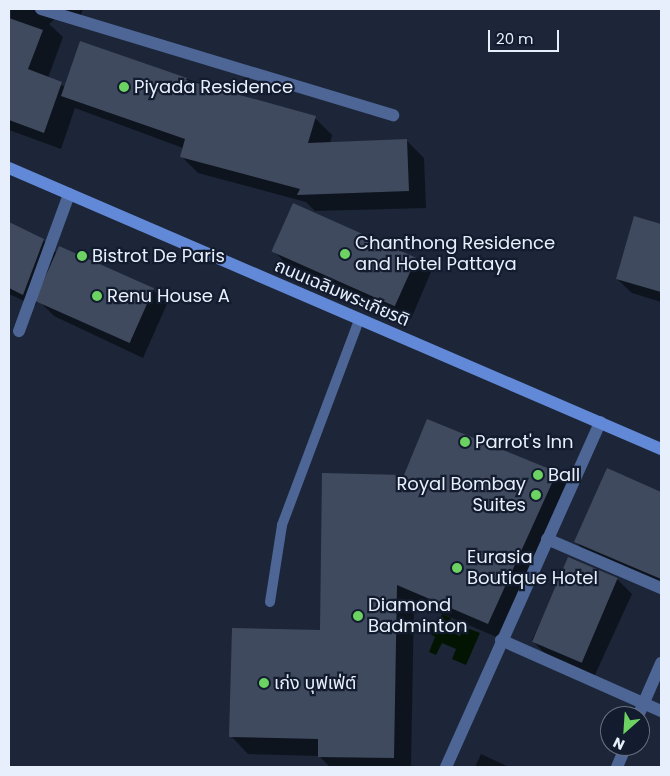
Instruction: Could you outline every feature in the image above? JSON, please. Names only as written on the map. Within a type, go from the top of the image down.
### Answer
[{"type":"main road","name":"ถนนเฉลิมพระเกียรติ","points":[[9,168],[661,449]]},
{"type":"street","points":[[41,9],[393,115]]},
{"type":"street","points":[[19,331],[69,194]]},
{"type":"street","points":[[446,767],[501,640],[600,422]]},
{"type":"street","points":[[547,539],[661,588]]},
{"type":"street","points":[[501,640],[661,711]]},
{"type":"street","points":[[642,706],[661,663]]},
{"type":"lane","points":[[270,602],[282,525],[359,320]]},
{"type":"shaded area","points":[[442,614],[451,618],[447,630],[460,636],[464,627],[480,633],[466,665],[452,659],[456,649],[442,643],[436,655],[429,652],[435,637],[426,631],[433,624],[438,627]]},
{"type":"building","points":[[9,18],[43,30],[28,69],[62,82],[44,133],[9,120]]},
{"type":"building","points":[[80,41],[187,78],[186,80],[316,116],[308,143],[407,139],[409,191],[297,195],[300,189],[180,157],[185,139],[61,96]]},
{"type":"building","name":"Chanthong Residence and Hotel Pattaya","points":[[293,203],[416,258],[395,306],[271,251]]},
{"type":"building","points":[[634,216],[661,224],[661,292],[616,279]]},
{"type":"building","points":[[9,222],[44,239],[23,295],[9,288]]},
{"type":"building","name":"Renu House A","points":[[59,246],[154,288],[130,343],[35,301]]},
{"type":"building","points":[[427,419],[557,472],[488,624],[397,585],[394,758],[318,757],[318,739],[229,737],[232,628],[320,630],[322,473],[404,475]]},
{"type":"building","points":[[607,468],[661,492],[661,579],[574,542]]},
{"type":"building","points":[[568,557],[618,578],[582,663],[532,642]]},
{"type":"place","name":"Piyada Residence","points":[[124,87]]},
{"type":"place","name":"Chanthong Residence and Hotel Pattaya","points":[[345,254]]},
{"type":"place","name":"Bistrot De Paris","points":[[82,256]]},
{"type":"place","name":"Renu House A","points":[[97,296]]},
{"type":"place","name":"Parrot's Inn","points":[[465,442]]},
{"type":"place","name":"Ball","points":[[538,475]]},
{"type":"place","name":"Royal Bombay Suites","points":[[536,495]]},
{"type":"place","name":"Eurasia Boutique Hotel","points":[[457,568]]},
{"type":"place","name":"Diamond Badminton","points":[[358,616]]},
{"type":"place","name":"เก่ง บุฟเฟ่ต์","points":[[264,683]]}]
